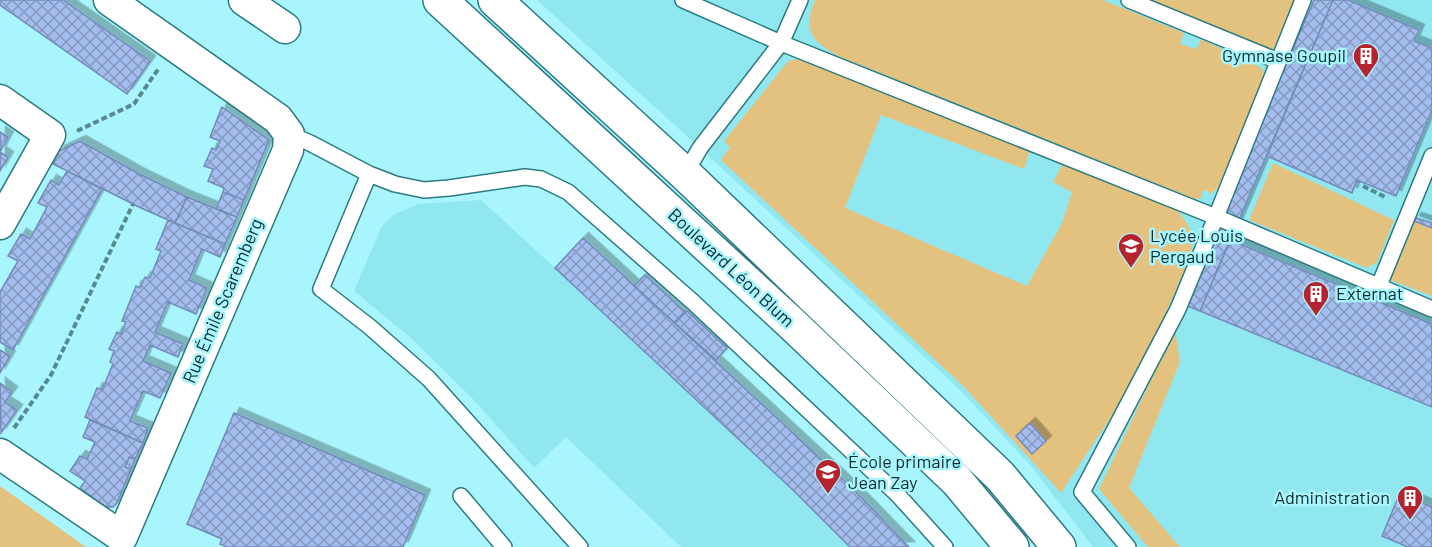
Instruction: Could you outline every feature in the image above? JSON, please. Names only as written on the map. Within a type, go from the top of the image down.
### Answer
[{"type":"main road","name":"Boulevard Léon Blum","points":[[440,0],[791,323],[957,481],[1012,547]]},
{"type":"main road","name":"Boulevard Léon Blum","points":[[495,0],[685,174],[1000,476],[1059,547]]},
{"type":"street","points":[[109,0],[278,119],[289,134]]},
{"type":"street","points":[[244,0],[285,28]]},
{"type":"street","points":[[0,100],[50,135],[0,224]]},
{"type":"street","name":"Rue Émile Scaremberg","points":[[6,442],[122,537],[288,150],[289,134]]},
{"type":"lane","points":[[682,0],[781,43],[1216,217],[1378,288],[1432,309]]},
{"type":"lane","points":[[685,174],[700,148],[781,43],[800,0]]},
{"type":"lane","points":[[1129,0],[1278,61]]},
{"type":"lane","points":[[1128,547],[1082,492],[1178,309],[1303,0]]},
{"type":"lane","points":[[289,134],[310,142],[369,174],[395,184],[424,189],[449,188],[525,177],[541,179],[568,192],[684,294],[898,495],[945,547]]},
{"type":"lane","points":[[1378,288],[1432,156]]},
{"type":"lane","points":[[369,174],[321,288],[429,379],[580,547]]},
{"type":"lane","points":[[461,496],[504,547]]},
{"type":"path","points":[[50,135],[73,134],[134,104],[174,45]]},
{"type":"path","points":[[1363,186],[1387,198]]},
{"type":"path","points":[[6,442],[51,375],[133,204]]},
{"type":"shaded area","name":"Lycée Louis Pergaud","points":[[537,0],[1432,0],[1432,547],[1093,547],[1031,466],[960,390]]},
{"type":"shaded area","points":[[815,0],[1103,0],[1184,33],[1180,44],[1197,49],[1201,39],[1262,68],[1264,78],[1218,188],[1210,194],[1207,190],[1202,192],[1202,198],[1195,199],[838,56],[816,40],[812,34],[809,20]]},
{"type":"shaded area","points":[[1150,0],[1294,0],[1273,50]]},
{"type":"shaded area","points":[[803,58],[1030,150],[1024,169],[881,115],[845,208],[1027,286],[1062,223],[1072,192],[1053,182],[1063,164],[1177,210],[1187,223],[1192,234],[1189,261],[1136,379],[1061,493],[963,386],[721,160],[730,147],[724,141],[788,61]]},
{"type":"shaded area","points":[[1273,163],[1394,220],[1377,262],[1367,268],[1249,220]]},
{"type":"shaded area","points":[[481,200],[555,268],[583,238],[634,285],[645,275],[727,348],[716,361],[851,486],[909,547],[681,547],[566,437],[534,468],[473,399],[412,339],[354,291],[382,226],[393,215],[418,204]]},
{"type":"shaded area","points":[[1414,221],[1432,228],[1432,296],[1390,280]]},
{"type":"shaded area","points":[[1175,330],[1180,362],[1129,488],[1180,547],[1148,547],[1099,489]]},
{"type":"shaded area","points":[[0,486],[86,547],[0,547]]},
{"type":"building","points":[[0,0],[63,0],[150,61],[127,94],[0,5]]},
{"type":"building","points":[[1314,0],[1333,0],[1200,311],[1183,304]]},
{"type":"building","name":"Gymnase Goupil","points":[[1333,0],[1348,0],[1419,30],[1414,41],[1432,48],[1432,110],[1396,196],[1357,180],[1352,193],[1267,156]]},
{"type":"building","points":[[222,107],[269,140],[244,200],[223,192],[224,188],[208,181],[213,169],[204,166],[212,148],[216,150],[220,141],[210,137]]},
{"type":"building","points":[[0,132],[8,137],[0,152]]},
{"type":"building","points":[[80,141],[139,174],[187,197],[175,223],[53,164],[59,151]]},
{"type":"building","points":[[0,152],[8,157],[0,171]]},
{"type":"building","points":[[67,171],[102,189],[13,350],[0,342],[0,292],[18,261],[8,256],[21,234],[30,239],[47,207],[38,203],[51,180],[59,185]]},
{"type":"building","points":[[223,192],[244,200],[237,217],[216,209]]},
{"type":"building","points":[[187,197],[237,217],[225,244],[175,223]]},
{"type":"building","points":[[1416,218],[1432,223],[1432,228],[1414,221]]},
{"type":"building","points":[[168,220],[225,244],[220,257],[202,249],[189,280],[207,288],[196,314],[168,302],[155,332],[183,344],[178,357],[150,345],[143,361],[171,373],[160,398],[143,391],[130,421],[148,428],[143,443],[85,417],[97,388],[102,390],[113,364],[110,362],[114,351],[109,349],[117,332],[121,334],[126,322],[122,321],[136,286],[140,288],[145,277],[150,278],[161,251],[156,249]]},
{"type":"building","name":"École primaire Jean Zay","points":[[583,238],[851,487],[909,547],[850,547],[794,491],[555,268]]},
{"type":"building","name":"Externat","points":[[1230,240],[1432,324],[1432,407],[1200,311]]},
{"type":"building","points":[[645,275],[685,312],[675,323],[634,286]]},
{"type":"building","points":[[687,311],[727,348],[716,360],[675,323]]},
{"type":"building","points":[[0,350],[10,356],[0,373]]},
{"type":"building","points":[[0,383],[12,392],[5,402],[17,410],[1,433]]},
{"type":"building","points":[[234,413],[425,495],[403,547],[227,547],[220,544],[222,539],[187,524]]},
{"type":"building","points":[[90,420],[143,443],[135,459],[129,457],[125,467],[131,469],[117,503],[113,507],[106,507],[80,488],[85,481],[70,471],[80,456],[87,459],[95,442],[83,437]]},
{"type":"building","points":[[1030,423],[1046,441],[1032,454],[1016,436]]},
{"type":"building","points":[[129,457],[135,459],[131,469],[125,467]]},
{"type":"building","name":"Administration","points":[[1400,493],[1432,507],[1432,547],[1408,547],[1382,536]]},
{"type":"place","name":"Gymnase Goupil","points":[[1366,79]]},
{"type":"place","name":"Lycée Louis Pergaud","points":[[1131,269]]},
{"type":"place","name":"Externat","points":[[1316,317]]},
{"type":"place","name":"École primaire Jean Zay","points":[[828,495]]},
{"type":"place","name":"Administration","points":[[1410,521]]}]
